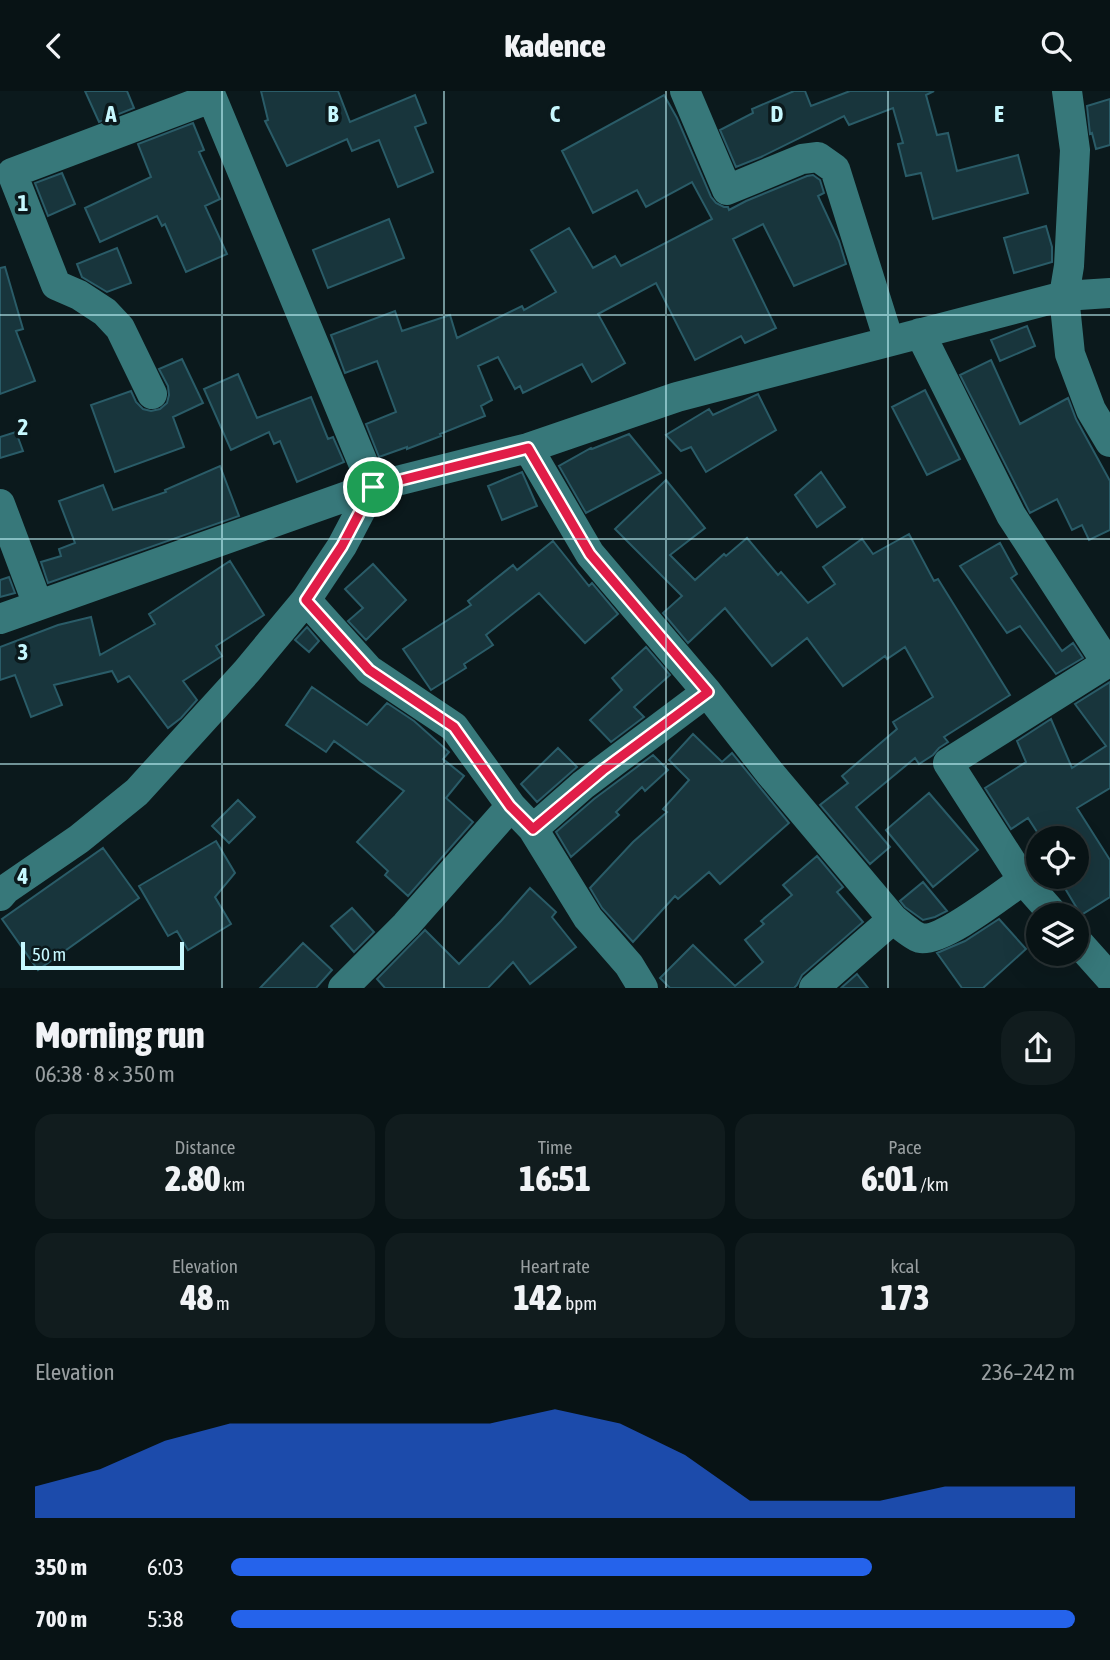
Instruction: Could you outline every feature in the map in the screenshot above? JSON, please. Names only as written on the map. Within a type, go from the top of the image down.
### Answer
[{"type":"street","points":[[684,91],[726,190],[802,159],[818,157],[835,169],[889,341]]},
{"type":"street","points":[[1067,91],[1075,150],[1069,266],[1064,296],[1070,354],[1091,410],[1110,442]]},
{"type":"street","points":[[152,394],[120,328],[105,313],[79,295],[56,285],[12,173],[210,95],[373,487]]},
{"type":"street","points":[[0,619],[373,487],[528,448],[677,397],[1064,296],[1110,293]]},
{"type":"street","points":[[920,333],[1011,515],[1107,663],[948,763],[1023,880],[1043,903]]},
{"type":"street","points":[[528,448],[590,554],[708,692],[769,773],[893,919],[920,938],[937,936],[1023,880]]},
{"type":"street","points":[[0,895],[79,839],[136,792],[247,671],[306,600],[342,546],[373,487]]},
{"type":"street","points":[[0,504],[38,605]]},
{"type":"street","points":[[306,600],[369,670],[454,727],[510,806],[533,829],[588,918],[629,965],[643,988]]},
{"type":"street","points":[[533,829],[603,770],[708,692]]},
{"type":"street","points":[[343,988],[405,925],[510,806]]},
{"type":"street","points":[[814,988],[893,919]]},
{"type":"street","points":[[1089,955],[1110,978]]},
{"type":"building","points":[[85,91],[127,91],[134,108],[99,122]]},
{"type":"building","points":[[261,91],[338,91],[350,122],[415,95],[426,123],[415,127],[433,172],[398,187],[379,140],[352,151],[347,139],[287,166],[265,121],[268,120]]},
{"type":"building","points":[[794,91],[805,91],[811,106],[850,91],[934,91],[926,95],[937,135],[948,133],[957,171],[1018,155],[1028,193],[933,219],[921,173],[906,176],[898,144],[903,143],[893,108],[849,125],[844,116],[736,167],[720,130],[753,113],[752,109]]},
{"type":"building","points":[[664,95],[716,203],[728,207],[729,210],[807,176],[813,175],[820,180],[824,193],[818,196],[839,241],[846,264],[794,286],[763,224],[733,239],[776,328],[745,343],[741,336],[695,360],[656,283],[598,314],[625,363],[592,382],[582,364],[523,393],[520,386],[515,389],[498,357],[478,366],[492,400],[481,406],[485,416],[440,434],[441,436],[379,457],[366,424],[396,412],[377,361],[345,373],[331,335],[395,311],[402,331],[450,315],[457,338],[522,306],[524,310],[556,292],[531,250],[569,228],[593,268],[615,256],[621,266],[712,219],[692,182],[646,207],[637,190],[593,213],[562,151]]},
{"type":"building","points":[[1110,99],[1110,145],[1096,149],[1092,133],[1090,134],[1087,106]]},
{"type":"building","points":[[193,123],[204,150],[199,152],[220,199],[205,206],[227,254],[186,272],[165,224],[162,226],[157,216],[100,242],[85,208],[151,177],[138,144]]},
{"type":"building","points":[[62,173],[75,204],[48,216],[35,183]]},
{"type":"building","points":[[389,219],[404,258],[328,288],[313,250]]},
{"type":"building","points":[[1046,226],[1052,247],[1052,262],[1014,273],[1004,238]]},
{"type":"building","points":[[117,248],[131,283],[107,292],[82,277],[77,264]]},
{"type":"building","points":[[5,267],[23,329],[16,331],[35,381],[0,394],[0,268]]},
{"type":"building","points":[[1027,326],[1035,346],[1000,361],[991,340]]},
{"type":"building","points":[[182,359],[203,403],[173,417],[184,447],[115,472],[91,405],[131,391],[143,409],[160,409],[167,403],[169,395],[168,386],[159,369]]},
{"type":"building","points":[[991,360],[1020,424],[1068,398],[1076,419],[1110,481],[1110,530],[1089,540],[1082,525],[1072,530],[1057,499],[1030,513],[960,375]]},
{"type":"building","points":[[238,374],[257,418],[311,397],[328,439],[333,437],[344,462],[297,482],[280,441],[274,444],[269,432],[231,450],[204,389]]},
{"type":"building","points":[[925,390],[960,459],[927,475],[892,407]]},
{"type":"building","points":[[758,394],[776,430],[706,472],[691,447],[681,451],[666,435],[709,409],[713,415]]},
{"type":"building","points":[[16,432],[23,451],[0,458],[0,437]]},
{"type":"building","points":[[629,434],[661,473],[586,513],[559,466],[591,448]]},
{"type":"building","points":[[220,466],[239,516],[48,583],[41,562],[61,556],[59,549],[75,543],[59,501],[103,485],[113,510],[166,492],[165,490]]},
{"type":"building","points":[[522,472],[537,506],[502,520],[488,486]]},
{"type":"building","points":[[821,472],[845,507],[817,527],[795,495]]},
{"type":"building","points":[[666,480],[705,528],[670,555],[695,580],[747,538],[778,575],[781,572],[808,603],[835,584],[823,567],[862,539],[873,554],[909,534],[934,581],[938,579],[1010,695],[944,737],[948,742],[933,755],[919,764],[915,758],[856,807],[890,847],[870,864],[820,805],[848,783],[842,776],[897,729],[893,722],[933,697],[905,647],[887,659],[885,656],[843,686],[807,638],[772,666],[725,608],[688,643],[663,613],[682,596],[615,529]]},
{"type":"building","points":[[553,541],[589,586],[592,583],[618,614],[585,643],[539,593],[486,635],[493,645],[464,664],[466,668],[431,690],[403,649],[471,605],[468,601],[513,565],[517,570]]},
{"type":"building","points":[[1000,543],[1017,574],[1011,578],[1062,651],[1073,643],[1083,658],[1056,674],[1020,626],[1007,633],[960,566]]},
{"type":"building","points":[[230,561],[264,615],[216,646],[222,656],[183,681],[197,700],[168,728],[129,676],[118,682],[112,671],[54,685],[62,705],[31,717],[15,675],[0,680],[0,647],[58,625],[91,617],[100,655],[155,624],[149,614]]},
{"type":"building","points":[[373,564],[406,600],[366,640],[348,621],[363,608],[345,589]]},
{"type":"building","points":[[9,577],[15,593],[0,597],[0,580]]},
{"type":"building","points":[[307,627],[319,641],[309,652],[295,640]]},
{"type":"building","points":[[646,647],[670,675],[634,707],[644,717],[611,742],[590,720],[622,690],[612,678]]},
{"type":"building","points":[[1110,682],[1110,788],[1077,808],[1088,826],[1033,826],[1028,818],[1011,829],[985,788],[1026,762],[1017,741],[1051,719],[1072,768],[1106,746],[1075,704]]},
{"type":"building","points":[[312,687],[367,725],[387,703],[414,721],[449,752],[443,759],[464,776],[446,798],[473,822],[408,896],[385,875],[388,871],[357,842],[404,791],[334,741],[326,752],[286,725]]},
{"type":"building","points":[[693,734],[722,762],[732,753],[789,823],[720,884],[709,872],[678,899],[675,896],[633,942],[602,908],[590,888],[633,842],[667,812],[663,809],[689,780],[669,760]]},
{"type":"building","points":[[558,748],[577,767],[537,802],[521,784]]},
{"type":"building","points":[[653,755],[668,770],[645,791],[642,787],[616,812],[619,815],[571,857],[556,832],[594,799]]},
{"type":"building","points":[[929,793],[978,850],[933,887],[886,830]]},
{"type":"building","points":[[238,800],[255,817],[229,843],[212,826]]},
{"type":"building","points":[[1089,827],[1110,860],[1110,897],[1089,910],[1089,903],[1074,903],[1065,889],[1089,889]]},
{"type":"building","points":[[216,841],[235,873],[215,897],[231,924],[188,950],[177,931],[168,936],[139,886]]},
{"type":"building","points":[[103,848],[139,898],[38,970],[2,919]]},
{"type":"building","points":[[817,856],[843,887],[837,892],[863,922],[802,975],[794,988],[670,988],[660,978],[693,945],[735,986],[763,962],[745,940],[764,924],[761,921],[792,895],[783,885]]},
{"type":"building","points":[[923,882],[947,911],[923,920],[900,901]]},
{"type":"building","points":[[530,888],[556,912],[552,917],[576,947],[530,984],[513,962],[488,988],[385,988],[377,979],[425,930],[459,964]]},
{"type":"building","points":[[352,908],[374,932],[354,952],[331,926]]},
{"type":"building","points":[[999,919],[1026,949],[983,988],[962,988],[937,953],[965,941]]},
{"type":"building","points":[[303,943],[332,970],[316,988],[260,988]]},
{"type":"building","points":[[857,974],[868,988],[841,988]]},
{"type":"route","points":[[528,448],[590,554],[708,692],[583,785],[533,829],[510,806],[454,727],[369,670],[306,600],[342,546],[373,487],[528,448]]}]
